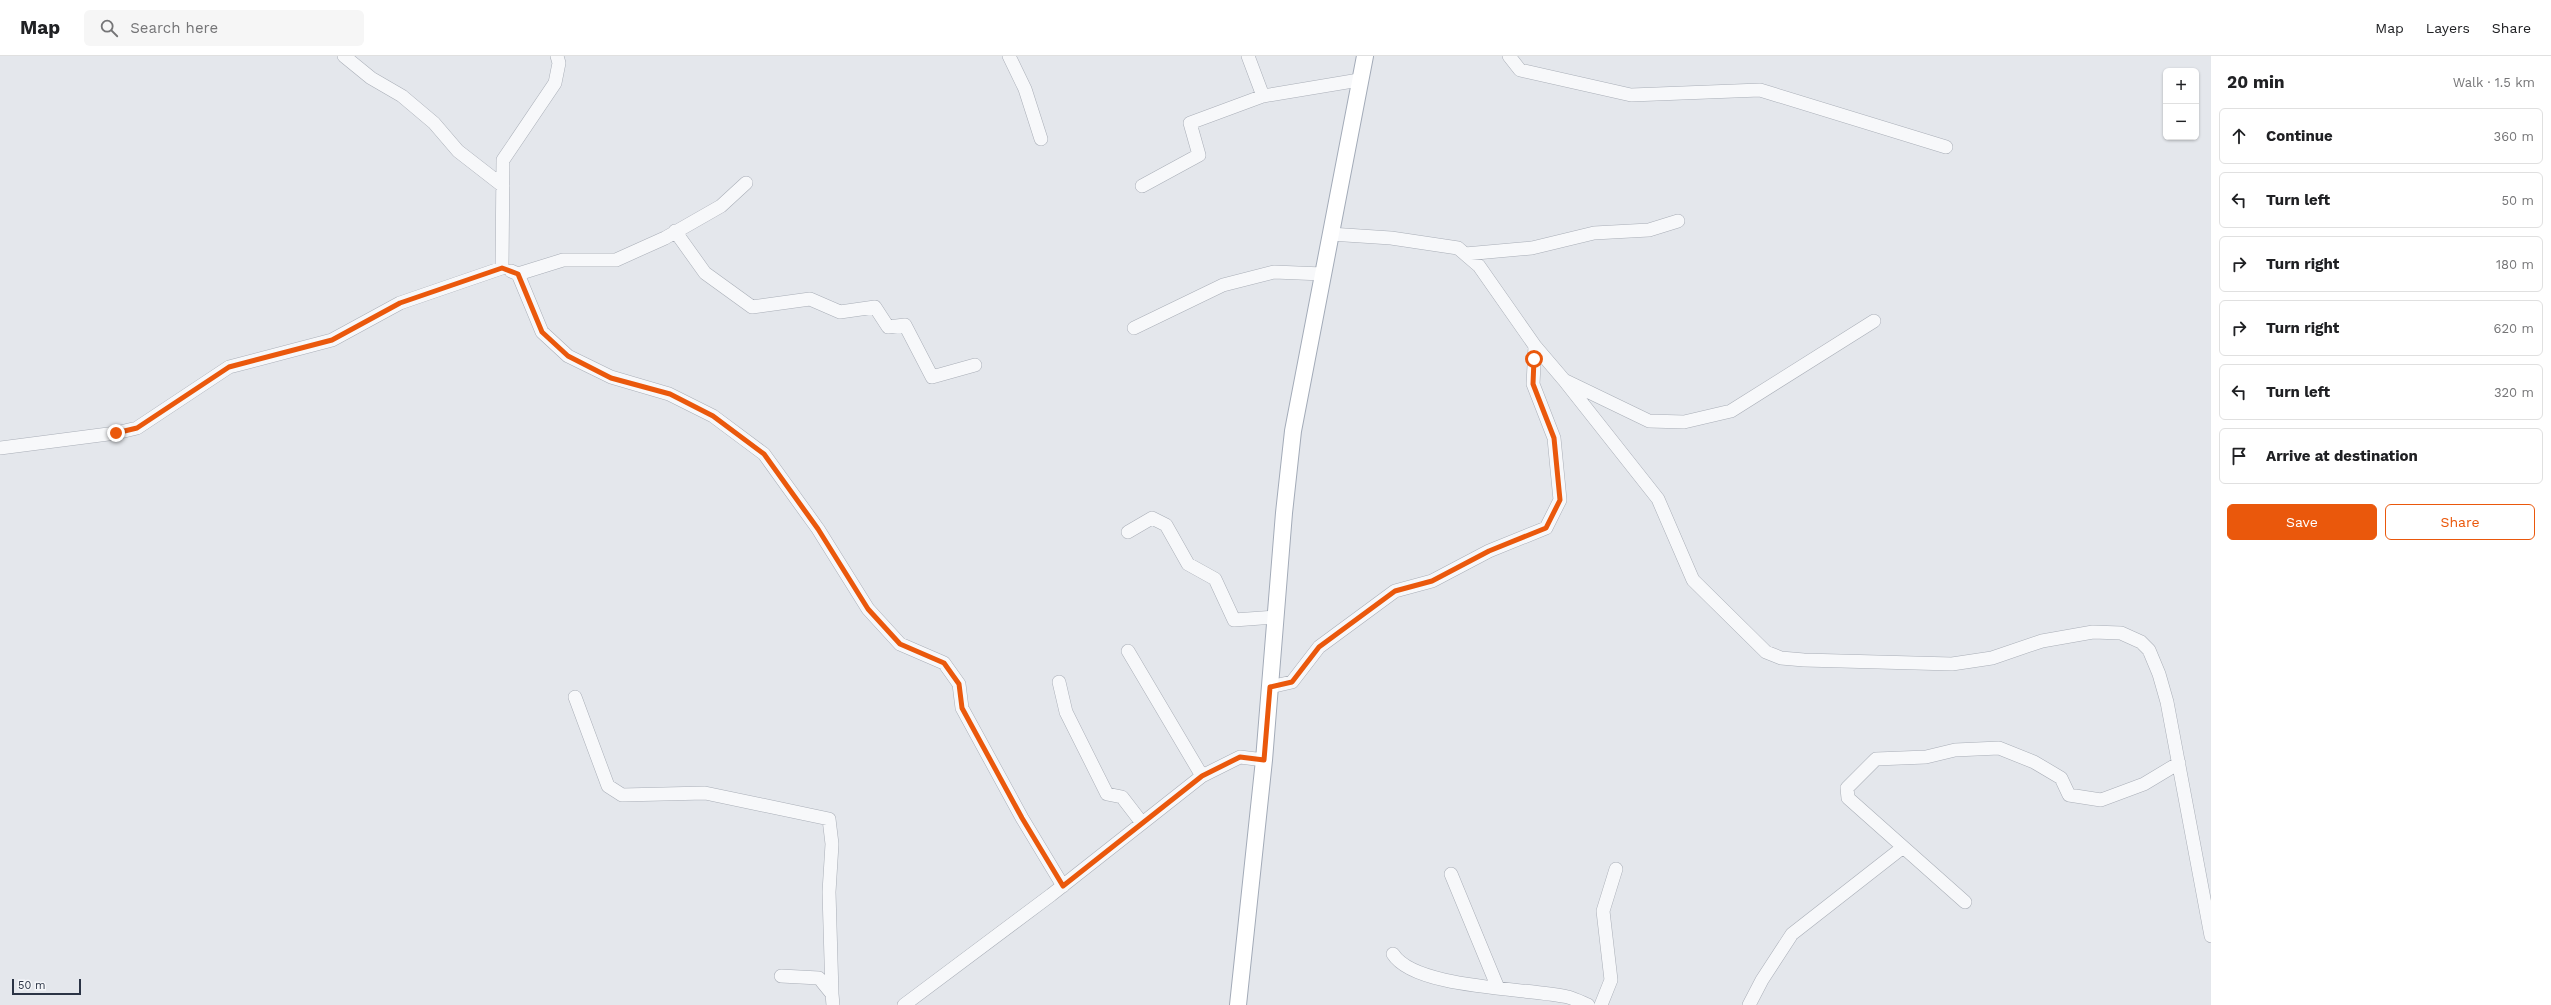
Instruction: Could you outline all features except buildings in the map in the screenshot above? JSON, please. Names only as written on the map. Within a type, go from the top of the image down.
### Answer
[{"type":"main road","points":[[1238,1005],[1264,760],[1275,617],[1293,431],[1359,80],[1365,56]]},
{"type":"street","points":[[344,56],[372,78],[402,96],[434,123],[458,151],[503,186]]},
{"type":"street","points":[[502,268],[503,160],[556,83],[559,63],[557,56]]},
{"type":"street","points":[[1009,56],[1025,89],[1042,139]]},
{"type":"street","points":[[1248,56],[1263,96]]},
{"type":"street","points":[[1509,56],[1520,70],[1631,94],[1760,90],[1946,147]]},
{"type":"street","points":[[1142,186],[1199,156],[1190,123],[1263,96],[1359,80]]},
{"type":"street","points":[[0,448],[116,433],[137,428],[229,367],[332,340],[400,303],[502,268],[518,274],[563,260],[616,260],[721,206],[746,183]]},
{"type":"street","points":[[1465,254],[1532,248],[1594,233],[1649,230],[1678,221]]},
{"type":"street","points":[[675,231],[705,273],[752,307],[810,298],[840,312],[874,307],[888,327],[905,325],[932,377],[975,365]]},
{"type":"street","points":[[1330,234],[1399,239],[1458,248],[1479,266],[1535,346],[1564,380],[1658,499],[1693,580],[1766,652],[1781,658],[1804,660],[1952,664],[1992,658],[2042,641],[2093,632],[2121,633],[2141,642],[2149,650],[2157,668],[2167,702],[2211,936]]},
{"type":"street","points":[[1134,328],[1223,285],[1274,272],[1323,274]]},
{"type":"street","points":[[518,274],[542,332],[568,356],[611,378],[670,394],[713,416],[764,454],[818,529],[868,609],[900,644],[944,663],[959,684],[962,708],[1022,818],[1063,886]]},
{"type":"street","points":[[1564,380],[1649,421],[1684,422],[1731,411],[1874,321]]},
{"type":"street","points":[[1270,687],[1292,682],[1319,647],[1395,591],[1432,581],[1489,551],[1546,528],[1560,500],[1554,438],[1533,384],[1535,346]]},
{"type":"street","points":[[1128,532],[1152,518],[1166,525],[1188,564],[1215,579],[1234,620],[1275,617]]},
{"type":"street","points":[[1128,651],[1202,776]]},
{"type":"street","points":[[1060,682],[1066,712],[1107,794],[1122,797],[1142,823]]},
{"type":"street","points":[[574,697],[608,786],[622,795],[705,793],[829,819],[832,844],[829,892],[832,1000]]},
{"type":"street","points":[[1965,902],[1902,848],[1848,798],[1847,788],[1876,759],[1926,757],[1955,750],[1999,748],[2034,762],[2061,778],[2069,795],[2101,800],[2144,784],[2179,763]]},
{"type":"street","points":[[904,1005],[1063,886],[1202,776],[1240,757],[1264,760]]},
{"type":"street","points":[[1749,1005],[1762,980],[1792,934],[1902,848]]},
{"type":"street","points":[[1601,1005],[1611,980],[1604,911],[1616,869]]},
{"type":"street","points":[[1451,874],[1498,988]]},
{"type":"street","points":[[1393,954],[1399,963],[1414,972],[1498,988],[1569,997],[1588,1005]]},
{"type":"street","points":[[781,976],[819,978],[832,1000]]},
{"type":"route","points":[[116,433],[137,428],[170,408],[229,367],[332,340],[400,303],[502,268],[518,274],[542,332],[568,356],[611,378],[670,394],[713,416],[764,454],[818,529],[868,609],[900,644],[944,663],[959,684],[962,708],[1022,818],[1063,886],[1202,776],[1240,757],[1264,760],[1270,687],[1292,682],[1319,647],[1395,591],[1432,581],[1489,551],[1546,528],[1560,500],[1554,438],[1533,384],[1534,359]]}]
